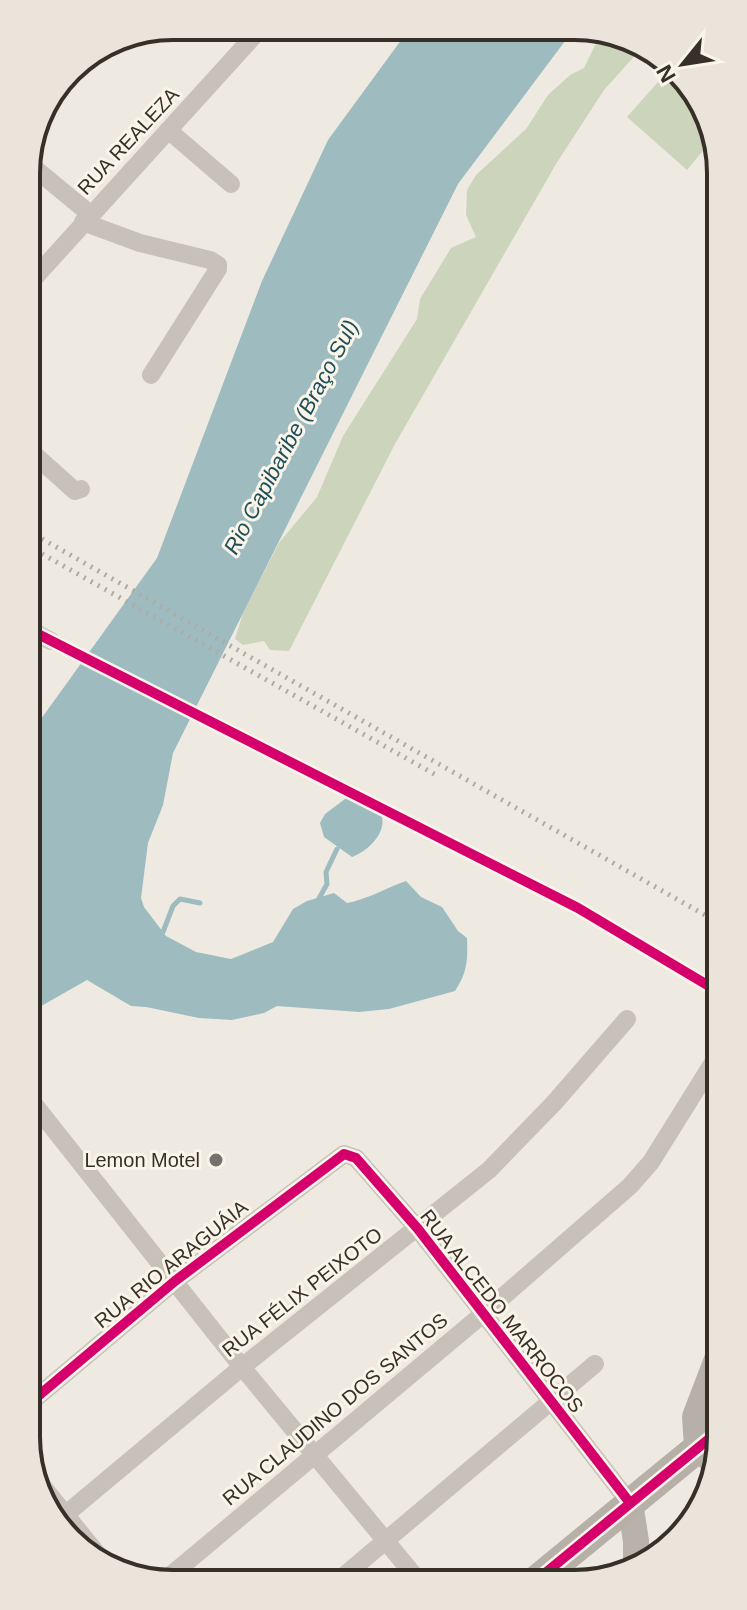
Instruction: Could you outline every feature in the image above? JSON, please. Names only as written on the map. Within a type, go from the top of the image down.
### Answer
[{"type":"main road","points":[[707,1391],[697,1417],[707,1438]]},
{"type":"main road","points":[[549,1570],[630,1503],[706,1450]]},
{"type":"main road","points":[[630,1503],[636,1554]]},
{"type":"street","name":"RUA REALEZA","points":[[40,267],[250,40]]},
{"type":"street","points":[[168,130],[231,184]]},
{"type":"street","points":[[40,174],[86,218],[140,243],[210,260],[218,265],[151,375]]},
{"type":"street","points":[[40,460],[75,491],[81,489]]},
{"type":"street","points":[[40,635],[51,641]]},
{"type":"street","name":"RUA FÉLIX PEIXOTO","points":[[66,1515],[242,1367],[489,1170],[554,1103],[627,1019]]},
{"type":"street","name":"RUA CLAUDINO DOS SANTOS","points":[[177,1570],[483,1314],[630,1186],[651,1162],[707,1072]]},
{"type":"street","points":[[40,1112],[242,1367],[410,1570]]},
{"type":"street","name":"RUA ALCEDO MARROCOS","points":[[336,1158],[344,1154],[356,1158],[418,1229],[630,1503]]},
{"type":"street","name":"RUA RIO ARAGUÁIA","points":[[40,1394],[175,1281],[336,1158]]},
{"type":"street","points":[[351,1570],[595,1364]]},
{"type":"green space","points":[[596,43],[635,55],[604,90],[556,164],[395,444],[289,651],[270,650],[264,641],[243,645],[235,639],[243,613],[279,543],[317,497],[343,436],[417,319],[420,299],[451,248],[476,237],[466,215],[467,190],[476,175],[526,129],[548,95],[570,75],[584,68]]},
{"type":"green space","points":[[643,99],[643,104],[687,104],[689,107],[704,149],[687,170],[627,117]]},
{"type":"water","name":"Rio Capibaribe (Braço Sul)","points":[[401,40],[566,40],[458,184],[173,753],[163,805],[148,843],[141,898],[144,907],[166,936],[196,952],[231,959],[273,942],[293,909],[307,901],[334,893],[347,903],[406,881],[421,897],[442,907],[458,931],[467,938],[464,972],[455,991],[389,1009],[359,1012],[277,1006],[264,1013],[232,1020],[199,1018],[131,1006],[87,980],[40,1007],[40,720],[157,558],[262,281],[328,140]]},
{"type":"water","points":[[353,793],[375,805],[380,811],[382,826],[376,839],[352,857],[324,837],[320,823],[325,814]]},
{"type":"waterway","points":[[317,902],[327,884],[326,872],[337,849]]},
{"type":"waterway","points":[[159,934],[163,932],[173,906],[180,899],[200,903]]},
{"type":"railway","points":[[40,538],[707,916]]},
{"type":"railway","points":[[40,553],[436,775]]},
{"type":"cycle path","points":[[40,635],[578,908],[707,985]]},
{"type":"cycle path","points":[[40,1394],[175,1281],[344,1154],[356,1158],[418,1229],[630,1503]]},
{"type":"cycle path","points":[[549,1570],[707,1440]]},
{"type":"place","name":"Lemon Motel","points":[[216,1160]]}]
